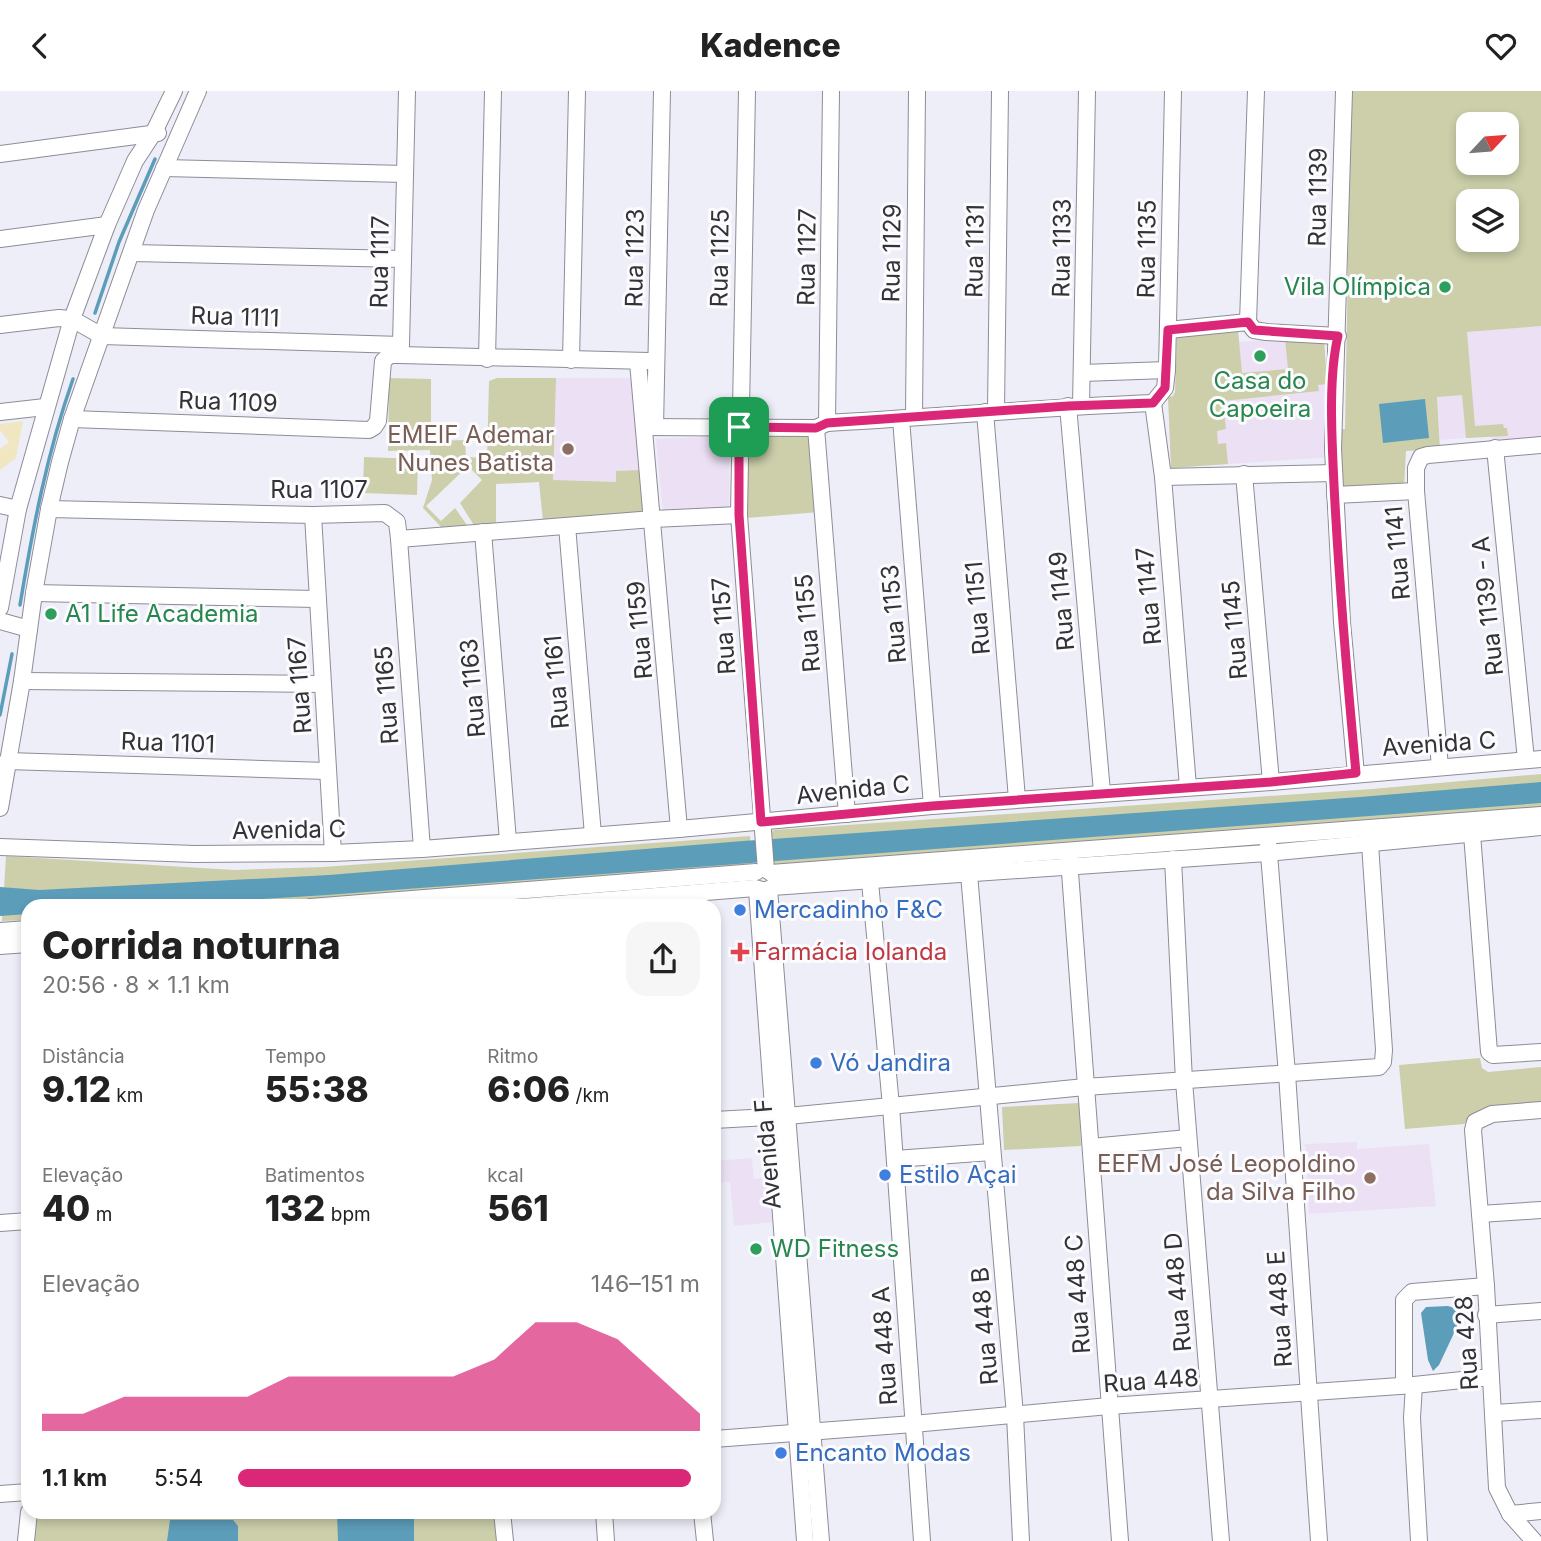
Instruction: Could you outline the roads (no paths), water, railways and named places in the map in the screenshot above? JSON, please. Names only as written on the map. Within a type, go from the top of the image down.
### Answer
[{"type":"street","points":[[0,608],[0,594],[18,509],[72,319],[107,225],[135,161],[154,132],[174,91]]},
{"type":"street","points":[[0,808],[49,509],[72,419],[164,168],[198,91]]},
{"type":"street","name":"Rua 1117","points":[[400,350],[407,91]]},
{"type":"street","points":[[488,359],[493,91]]},
{"type":"street","points":[[571,360],[577,91]]},
{"type":"street","name":"Rua 1123","points":[[650,427],[655,361],[662,91]]},
{"type":"street","name":"Rua 1125","points":[[739,427],[747,91]]},
{"type":"street","name":"Rua 1127","points":[[821,426],[831,91]]},
{"type":"street","name":"Rua 1129","points":[[907,418],[917,91]]},
{"type":"street","name":"Rua 1131","points":[[990,412],[1000,91]]},
{"type":"street","name":"Rua 1133","points":[[1075,406],[1082,373],[1087,91]]},
{"type":"street","name":"Rua 1135","points":[[1153,403],[1165,388],[1167,370],[1173,91]]},
{"type":"street","points":[[1256,91],[1248,322],[1254,330],[1338,336]]},
{"type":"street","name":"Rua 1139","points":[[1344,91],[1338,336],[1334,352],[1334,473],[1342,622],[1356,773]]},
{"type":"street","points":[[0,154],[154,132],[178,136]]},
{"type":"street","points":[[164,168],[405,174]]},
{"type":"street","points":[[0,239],[107,225]]},
{"type":"street","points":[[132,253],[403,259]]},
{"type":"street","points":[[0,325],[72,319]]},
{"type":"street","name":"Rua 1111","points":[[72,319],[102,336],[400,350],[488,359],[655,361]]},
{"type":"street","points":[[1168,330],[1248,322]]},
{"type":"street","name":"Rua 1109","points":[[72,419],[369,430],[378,421],[383,361],[400,350]]},
{"type":"street","name":"Rua 1159","points":[[638,362],[650,427],[653,519],[679,829]]},
{"type":"street","points":[[1082,373],[1167,370]]},
{"type":"street","points":[[650,427],[821,426],[1075,406],[1153,403]]},
{"type":"street","name":"Rua 1147","points":[[1153,403],[1163,477],[1188,786]]},
{"type":"street","name":"Rua 1149","points":[[1075,406],[1102,792]]},
{"type":"street","points":[[0,412],[45,407]]},
{"type":"street","name":"Rua 1151","points":[[990,412],[1017,799]]},
{"type":"street","name":"Rua 1153","points":[[907,418],[932,806]]},
{"type":"street","name":"Rua 1155","points":[[821,426],[847,814]]},
{"type":"street","name":"Rua 1157","points":[[739,427],[739,515],[764,878]]},
{"type":"street","name":"Rua 1141","points":[[1440,767],[1416,468],[1421,457],[1428,454],[1541,445]]},
{"type":"street","name":"Rua 1139 - A","points":[[1495,448],[1534,760]]},
{"type":"street","points":[[1163,477],[1334,473]]},
{"type":"street","name":"Rua 1145","points":[[1244,474],[1271,782]]},
{"type":"street","points":[[1335,495],[1416,491]]},
{"type":"street","points":[[0,505],[18,509]]},
{"type":"street","name":"Rua 1107","points":[[49,509],[313,515],[385,513],[397,522],[399,539]]},
{"type":"street","name":"Rua 1167","points":[[313,515],[333,853]]},
{"type":"street","points":[[399,539],[739,515]]},
{"type":"street","name":"Rua 1161","points":[[567,526],[593,835]]},
{"type":"street","name":"Rua 1163","points":[[483,532],[508,841]]},
{"type":"street","name":"Rua 1165","points":[[399,539],[422,849]]},
{"type":"street","points":[[34,593],[317,599]]},
{"type":"street","points":[[0,621],[29,629]]},
{"type":"street","points":[[22,681],[323,684]]},
{"type":"street","name":"Avenida C","points":[[0,847],[195,854],[422,849],[679,829],[762,828],[847,814],[932,806],[1534,760]]},
{"type":"street","name":"Rua 1101","points":[[7,761],[327,771]]},
{"type":"street","points":[[404,899],[557,886],[764,878],[1068,850],[1541,815]]},
{"type":"street","points":[[669,899],[764,878],[870,882],[1267,853],[1541,827]]},
{"type":"street","points":[[1472,834],[1489,1052],[1493,1055],[1541,1052]]},
{"type":"street","name":"Rua 448 E","points":[[1268,835],[1267,853],[1287,1075],[1319,1541]]},
{"type":"street","points":[[721,1120],[974,1099],[988,1101],[1085,1087],[1379,1067],[1383,1062],[1384,1050],[1370,844]]},
{"type":"street","name":"Rua 448 C","points":[[1068,850],[1120,1541]]},
{"type":"street","name":"Rua 448 D","points":[[1173,859],[1188,1138],[1221,1541]]},
{"type":"street","name":"Rua 448 B","points":[[969,874],[1015,1415],[1021,1541]]},
{"type":"street","name":"Avenida F","points":[[764,878],[805,1432],[821,1541]]},
{"type":"street","name":"Rua 448 A","points":[[870,882],[891,1106],[922,1541]]},
{"type":"street","points":[[557,886],[558,899]]},
{"type":"street","points":[[0,931],[21,930]]},
{"type":"street","points":[[0,946],[21,944]]},
{"type":"street","name":"Rua 428","points":[[1530,1540],[1510,1514],[1497,1488],[1486,1286],[1473,1130],[1475,1122],[1485,1116],[1541,1110]]},
{"type":"street","points":[[1091,1147],[1188,1138]]},
{"type":"street","points":[[895,1160],[992,1152]]},
{"type":"street","points":[[1480,1215],[1541,1210]]},
{"type":"street","points":[[0,1223],[21,1222]]},
{"type":"street","points":[[1419,1541],[1404,1300],[1412,1292],[1486,1286]]},
{"type":"street","points":[[1486,1315],[1541,1311]]},
{"type":"street","name":"Rua 448","points":[[721,1438],[1492,1377]]},
{"type":"street","points":[[1494,1413],[1541,1410]]},
{"type":"street","name":"Avenida F","points":[[805,1432],[805,1541]]},
{"type":"street","points":[[0,1494],[21,1492]]},
{"type":"street","points":[[1510,1514],[1541,1511]]},
{"type":"street","points":[[26,1541],[28,1519]]},
{"type":"street","points":[[503,1519],[505,1541]]},
{"type":"street","points":[[604,1519],[606,1541]]},
{"type":"street","points":[[703,1519],[705,1541]]},
{"type":"water","points":[[1425,399],[1429,438],[1383,443],[1379,404]]},
{"type":"water","points":[[1541,782],[1541,803],[327,895],[262,899],[21,899],[21,914],[0,916],[0,887],[39,890],[329,875],[743,841]]},
{"type":"water","points":[[1448,1306],[1461,1310],[1462,1316],[1439,1365],[1433,1371],[1428,1360],[1421,1313],[1426,1307]]},
{"type":"water","points":[[337,1519],[414,1519],[414,1541],[338,1541]]},
{"type":"water","points":[[170,1520],[233,1520],[238,1526],[238,1541],[167,1541]]},
{"type":"waterway","points":[[95,313],[119,242],[155,159]]},
{"type":"waterway","points":[[20,605],[42,491],[73,379]]},
{"type":"waterway","points":[[0,715],[12,654]]},
{"type":"place","name":"Vila Olímpica","points":[[1445,287]]},
{"type":"place","name":"Casa do Capoeira","points":[[1260,356]]},
{"type":"place","name":"EMEIF Ademar Nunes Batista","points":[[568,449]]},
{"type":"place","name":"A1 Life Academia","points":[[51,614]]},
{"type":"place","name":"Mercadinho F&C","points":[[740,910]]},
{"type":"place","name":"Farmácia Iolanda","points":[[740,952]]},
{"type":"place","name":"Vó Jandira","points":[[816,1063]]},
{"type":"place","name":"Estilo Açai","points":[[885,1175]]},
{"type":"place","name":"EEFM José Leopoldino da Silva Filho","points":[[1370,1178]]},
{"type":"place","name":"WD Fitness","points":[[756,1249]]},
{"type":"place","name":"Encanto Modas","points":[[781,1453]]}]
